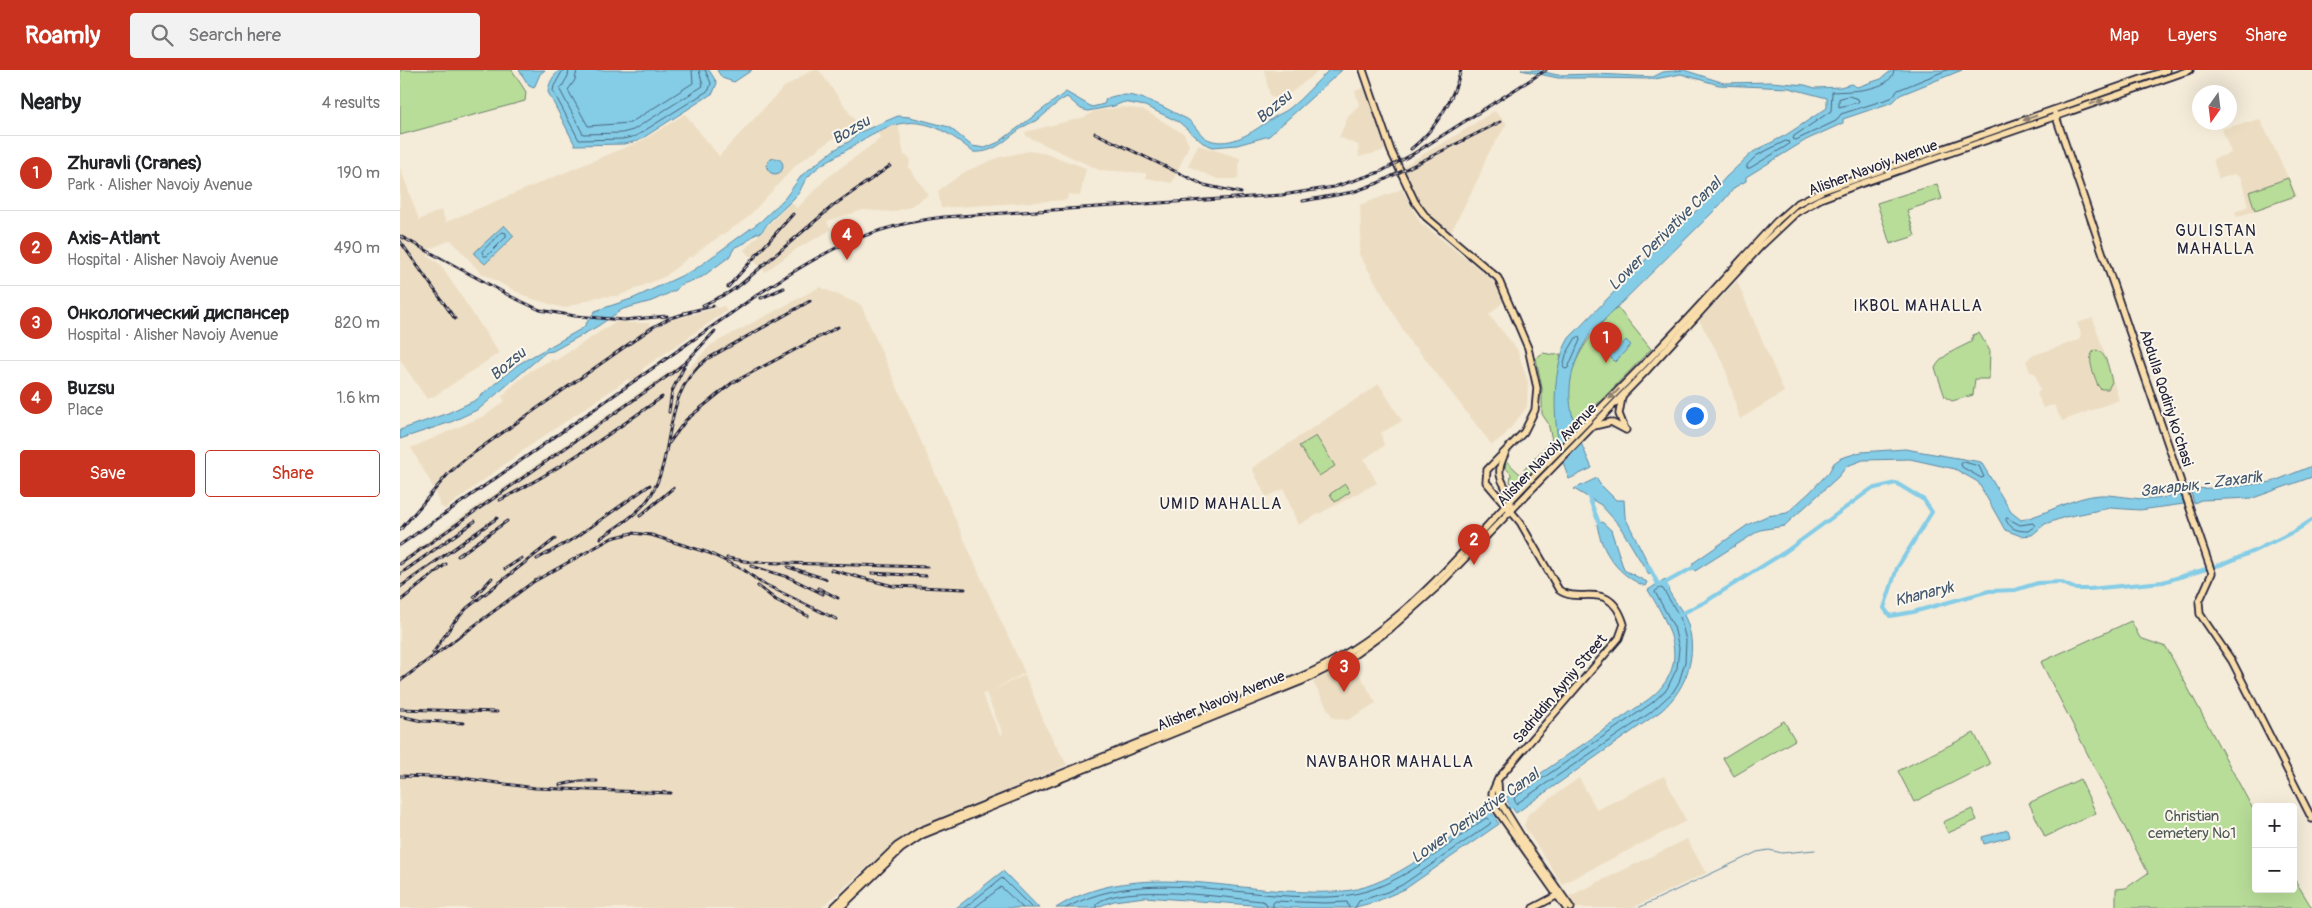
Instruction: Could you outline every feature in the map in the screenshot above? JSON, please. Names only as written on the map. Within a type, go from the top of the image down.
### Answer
[{"type":"main road","points":[[1363,70],[1391,151],[1414,202],[1426,217],[1498,278],[1528,348],[1536,384],[1536,402],[1527,427],[1488,470],[1486,482],[1497,497],[1510,505]]},
{"type":"main road","name":"Alisher Navoiy Avenue","points":[[1510,505],[1521,500],[1588,430],[1604,409],[1644,365],[1777,221],[1796,204],[1811,196],[1855,179],[2167,70]]},
{"type":"main road","name":"Alisher Navoiy Avenue","points":[[840,908],[901,849],[922,835],[1302,682],[1346,660],[1417,606],[1498,520],[1516,495],[1549,460],[1581,427],[1622,395],[1761,246],[1787,219],[1802,208],[1851,188],[2190,70]]},
{"type":"main road","name":"Abdulla Qodiriy ko‘chasi","points":[[2053,110],[2212,573],[2199,602],[2200,614],[2232,661],[2312,819]]},
{"type":"main road","points":[[1588,430],[1607,422],[1626,430],[1619,414],[1622,395]]},
{"type":"main road","points":[[1510,446],[1501,465],[1503,485],[1510,505],[1520,522]]},
{"type":"main road","points":[[1488,470],[1503,485],[1507,496],[1505,499],[1497,497]]},
{"type":"main road","points":[[1503,485],[1514,488],[1526,484]]},
{"type":"main road","points":[[1516,495],[1521,500],[1518,511],[1520,522]]},
{"type":"main road","points":[[1497,497],[1499,508],[1498,520],[1510,518],[1520,522]]},
{"type":"main road","name":"Alisher Navoiy Avenue","points":[[833,908],[897,846],[914,834],[1337,661],[1358,648],[1410,606],[1498,520]]},
{"type":"main road","name":"Sadriddin Ayniy Street","points":[[1520,522],[1559,590],[1568,594],[1602,596],[1618,613],[1624,626],[1617,641],[1503,773],[1493,789],[1494,806],[1558,895],[1571,908]]},
{"type":"main road","name":"Sadriddin Ayniy Street","points":[[1503,773],[1497,785],[1497,796],[1566,908]]},
{"type":"main road","points":[[1533,908],[1558,895]]},
{"type":"shaded area","points":[[812,70],[819,70],[856,122],[797,164],[746,219],[701,249],[692,258],[690,256],[666,276],[618,296],[597,297],[564,308],[529,298],[481,273],[451,240],[429,249],[428,257],[440,264],[499,353],[433,397],[427,399],[400,360],[400,167],[419,220],[441,210],[446,222],[643,140],[685,114],[719,156],[783,88]]},
{"type":"shaded area","points":[[1264,70],[1320,70],[1281,100],[1270,96]]},
{"type":"shaded area","points":[[1365,87],[1386,150],[1359,157],[1358,145],[1339,137],[1349,115],[1359,105],[1355,91]]},
{"type":"shaded area","points":[[1123,107],[1144,110],[1184,134],[1189,145],[1172,183],[1146,178],[1146,173],[1099,170],[1026,136],[1025,132],[1085,117],[1095,111]]},
{"type":"shaded area","points":[[1494,111],[1506,122],[1506,125],[1487,156],[1479,177],[1451,232],[1430,215],[1418,199],[1403,166]]},
{"type":"shaded area","points":[[2260,119],[2297,196],[2237,217],[2235,212],[2248,206],[2241,178],[2234,174],[2219,179],[2213,159],[2231,153],[2222,130],[2237,130],[2237,125]]},
{"type":"shaded area","points":[[898,124],[904,155],[910,158],[909,168],[929,195],[909,207],[892,212],[863,210],[827,221],[831,230],[798,248],[765,272],[744,250],[791,202],[797,208],[827,178],[881,138],[877,133]]},
{"type":"shaded area","points":[[1198,145],[1240,158],[1238,179],[1217,179],[1188,166]]},
{"type":"shaded area","points":[[1030,151],[1047,154],[1086,168],[1080,196],[1068,194],[1067,200],[941,208],[938,191],[966,171],[1000,157]]},
{"type":"shaded area","points":[[1402,189],[1420,222],[1495,282],[1503,302],[1489,315],[1517,349],[1528,382],[1527,407],[1505,435],[1492,445],[1415,346],[1413,347],[1359,254],[1361,232],[1360,205]]},
{"type":"shaded area","points":[[1737,281],[1784,392],[1740,419],[1724,364],[1699,320]]},
{"type":"shaded area","points":[[820,287],[861,305],[1025,673],[992,690],[1025,675],[1042,720],[1067,765],[904,835],[821,908],[400,908],[400,560],[681,363],[687,370],[711,345]],"holes":[[[986,693],[1003,734],[1000,735],[982,694]]]},
{"type":"shaded area","points":[[724,306],[727,311],[642,369],[644,372],[630,382],[628,379],[528,447],[445,509],[441,507],[430,481],[411,448],[486,415],[505,401],[502,396],[507,393],[506,391],[530,371],[553,359],[555,361],[615,322],[649,323],[653,330],[667,321]]},
{"type":"shaded area","points":[[2093,318],[2119,400],[2062,421],[2054,405],[2043,408],[2037,393],[2040,391],[2035,373],[2030,372],[2026,361],[2031,356],[2079,340],[2081,333],[2077,323]]},
{"type":"shaded area","points":[[1379,384],[1402,421],[1381,433],[1384,446],[1364,459],[1377,483],[1298,525],[1284,489],[1266,497],[1252,468]]},
{"type":"shaded area","points":[[1352,661],[1376,703],[1348,720],[1333,718],[1313,682]]},
{"type":"shaded area","points":[[1664,776],[1686,821],[1562,884],[1524,826],[1528,814],[1579,778],[1597,810]]},
{"type":"shaded area","points":[[1687,839],[1706,873],[1632,908],[1575,908],[1568,897]]},
{"type":"green space","points":[[400,70],[512,70],[526,92],[525,101],[400,135]]},
{"type":"green space","points":[[2288,178],[2295,196],[2255,210],[2249,192]]},
{"type":"green space","points":[[1937,184],[1942,199],[1907,210],[1915,236],[1890,244],[1877,203]]},
{"type":"green space","points":[[1617,307],[1651,349],[1575,427],[1570,408],[1569,391],[1571,375],[1583,347]]},
{"type":"green space","points":[[1979,333],[1990,351],[1989,379],[1975,379],[1973,395],[1952,401],[1945,397],[1935,368],[1946,355],[1971,342],[1973,335]]},
{"type":"green space","points":[[2095,350],[2102,354],[2107,362],[2112,382],[2108,389],[2101,389],[2098,386],[2093,372],[2091,357]]},
{"type":"green space","points":[[1543,353],[1561,354],[1557,398],[1559,443],[1518,485],[1514,485],[1510,482],[1511,474],[1505,467],[1505,460],[1520,474],[1552,440],[1548,423],[1542,414],[1542,388],[1536,358]]},
{"type":"green space","points":[[1316,436],[1335,466],[1319,476],[1299,446]]},
{"type":"green space","points":[[1345,484],[1350,492],[1335,502],[1330,494]]},
{"type":"green space","name":"Christian cemetery №1","points":[[2131,621],[2140,638],[2166,647],[2252,808],[2252,893],[2297,893],[2297,884],[2312,908],[2116,908],[2116,889],[2126,888],[2148,873],[2041,662]]},
{"type":"green space","points":[[1784,721],[1795,740],[1734,776],[1723,758]]},
{"type":"green space","points":[[1974,733],[1990,764],[1914,802],[1898,771]]},
{"type":"green space","points":[[2080,779],[2096,813],[2045,837],[2029,803]]},
{"type":"green space","points":[[1972,809],[1977,820],[1948,833],[1943,822]]},
{"type":"water","points":[[519,70],[545,70],[540,74],[534,88],[529,86]]},
{"type":"water","points":[[560,70],[709,70],[717,83],[713,93],[638,141],[624,144],[575,145],[548,92],[549,85]]},
{"type":"water","points":[[717,70],[752,70],[734,82],[722,78]]},
{"type":"water","name":"Bozsu","points":[[1329,70],[1342,70],[1269,136],[1237,145],[1213,147],[1203,143],[1179,122],[1145,106],[1124,102],[1088,111],[1081,109],[1067,97],[1039,119],[1019,130],[995,148],[981,152],[973,152],[957,139],[927,125],[913,123],[898,124],[883,129],[818,167],[807,178],[797,195],[760,233],[756,233],[745,243],[735,247],[729,257],[702,277],[680,285],[676,290],[652,301],[623,309],[598,326],[553,351],[546,352],[479,409],[451,422],[400,439],[400,430],[448,413],[476,400],[517,365],[583,328],[595,311],[634,298],[694,270],[761,221],[785,198],[802,175],[834,150],[850,141],[858,133],[898,116],[910,117],[949,127],[972,146],[985,148],[999,142],[1066,92],[1092,107],[1104,104],[1106,99],[1126,95],[1158,104],[1187,119],[1204,137],[1221,142],[1245,136],[1288,109]]},
{"type":"water","points":[[1521,70],[1536,70],[1557,75],[1597,74],[1653,77],[1663,72],[1684,70],[1724,83],[1771,82],[1805,85],[1815,88],[1840,87],[1851,84],[1857,87],[1881,79],[1892,70],[1962,70],[1900,95],[1893,102],[1843,119],[1843,123],[1806,140],[1746,177],[1746,181],[1735,187],[1720,205],[1591,333],[1580,351],[1574,368],[1570,385],[1570,400],[1577,433],[1592,468],[1569,479],[1559,446],[1555,408],[1558,370],[1562,353],[1569,338],[1698,209],[1726,177],[1753,152],[1786,135],[1827,108],[1827,98],[1789,88],[1719,85],[1681,74],[1655,79],[1558,78]]},
{"type":"water","points":[[775,158],[781,160],[783,166],[781,172],[775,174],[769,172],[767,166],[769,160]]},
{"type":"water","points":[[504,225],[514,236],[485,264],[474,254]]},
{"type":"water","points":[[1626,340],[1631,345],[1615,362],[1610,357]]},
{"type":"water","points":[[1905,449],[1981,462],[2011,512],[2021,520],[2070,502],[2100,495],[2151,499],[2171,495],[2180,490],[2184,504],[2140,510],[2110,508],[2065,517],[2045,524],[2032,535],[2021,536],[2005,530],[1978,482],[1955,469],[1910,459],[1863,460],[1847,466],[1838,477],[1784,526],[1760,530],[1695,571],[1692,568],[1693,563],[1749,524],[1767,516],[1787,513],[1809,493],[1829,472],[1834,463],[1841,458],[1861,452]]},
{"type":"water","points":[[2312,466],[2312,477],[2253,498],[2201,500],[2194,503],[2190,489],[2232,487],[2272,482]]},
{"type":"water","points":[[1597,478],[1599,483],[1616,500],[1624,500],[1625,517],[1651,569],[1649,575],[1619,525],[1601,505],[1574,489]]},
{"type":"water","points":[[1602,522],[1611,530],[1624,570],[1647,582],[1645,586],[1627,576],[1613,562],[1599,534],[1597,524]]},
{"type":"water","points":[[1665,579],[1670,592],[1683,613],[1691,639],[1689,666],[1679,690],[1661,711],[1516,813],[1505,798],[1649,699],[1662,686],[1670,673],[1674,660],[1673,646],[1664,618],[1648,590]]},
{"type":"water","points":[[1489,809],[1499,824],[1405,889],[1375,902],[1352,908],[1292,908],[1145,897],[1114,901],[1094,908],[1056,908],[1082,894],[1110,886],[1139,882],[1168,881],[1312,892],[1339,892],[1357,889],[1374,884],[1408,866]]},
{"type":"water","points":[[2008,830],[2010,837],[1984,844],[1982,837]]},
{"type":"water","points":[[1003,871],[1039,908],[956,908]]},
{"type":"pier","points":[[1577,425],[1583,442],[1562,465],[1557,445]]},
{"type":"waterway","name":"Khanaryk","points":[[1679,615],[1705,602],[1785,552],[1871,489],[1896,483],[1924,500],[1932,512],[1897,568],[1884,608],[1890,616],[1913,612],[1989,591],[2015,590],[2038,583],[2060,582],[2076,589],[2089,589],[2163,582],[2226,563],[2295,531],[2312,520]]},
{"type":"waterway","points":[[1588,495],[1601,528]]},
{"type":"waterway","points":[[1648,565],[1659,586]]},
{"type":"waterway","name":"Закарық - Zaxarik","points":[[1667,588],[1665,583],[1696,566]]},
{"type":"waterway","name":"Lower Derivative Canal","points":[[1491,820],[1514,804]]},
{"type":"waterway","points":[[1638,908],[1757,852],[1769,850],[1782,853],[1815,850]]},
{"type":"railway","points":[[1411,149],[1436,123],[1448,103],[1461,70]]},
{"type":"railway","points":[[400,545],[760,293],[804,265],[847,243],[892,227],[944,217],[1282,195],[1334,187],[1380,172],[1413,154],[1546,70]]},
{"type":"railway","points":[[1303,201],[1353,192],[1378,183],[1500,122]]},
{"type":"railway","points":[[1095,133],[1204,185],[1241,193]]},
{"type":"railway","points":[[703,305],[740,285],[834,205],[890,166]]},
{"type":"railway","points":[[728,287],[793,214]]},
{"type":"railway","points":[[400,236],[512,297],[540,310],[575,316],[624,320],[667,316]]},
{"type":"railway","points":[[400,241],[455,319]]},
{"type":"railway","points":[[761,298],[784,288]]},
{"type":"railway","points":[[601,538],[635,514],[651,495],[659,478],[664,460],[675,406],[682,389],[692,373],[707,359],[810,301]]},
{"type":"railway","points":[[684,313],[713,306]]},
{"type":"railway","points":[[400,530],[449,473],[465,459],[653,327],[670,318],[691,312]]},
{"type":"railway","points":[[669,443],[686,420],[732,383],[838,327]]},
{"type":"railway","points":[[400,564],[672,373],[686,362],[715,331]]},
{"type":"railway","points":[[669,412],[672,391],[684,367]]},
{"type":"railway","points":[[500,500],[563,464],[662,397]]},
{"type":"railway","points":[[537,559],[575,538],[650,485]]},
{"type":"railway","points":[[640,516],[673,488]]},
{"type":"railway","points":[[400,587],[497,518]]},
{"type":"railway","points":[[400,574],[475,521]]},
{"type":"railway","points":[[458,556],[507,521]]},
{"type":"railway","points":[[400,681],[533,582],[612,538],[632,533],[651,535],[709,553],[744,570],[760,582],[836,619]]},
{"type":"railway","points":[[433,653],[454,622],[467,608],[555,539]]},
{"type":"railway","points":[[505,569],[522,558]]},
{"type":"railway","points":[[727,558],[750,562],[927,567]]},
{"type":"railway","points":[[400,601],[446,564]]},
{"type":"railway","points":[[751,566],[788,577],[823,594]]},
{"type":"railway","points":[[788,567],[826,579]]},
{"type":"railway","points":[[831,570],[893,586],[965,589]]},
{"type":"railway","points":[[872,573],[926,576]]},
{"type":"railway","points":[[474,597],[492,578]]},
{"type":"railway","points":[[758,586],[776,600],[808,616]]},
{"type":"railway","points":[[818,588],[838,598]]},
{"type":"railway","points":[[400,709],[497,712]]},
{"type":"railway","points":[[400,716],[422,721],[464,723]]},
{"type":"railway","points":[[400,776],[462,778],[535,788],[671,793]]},
{"type":"railway","points":[[560,785],[580,781],[597,781]]},
{"type":"place","name":"Buzsu","points":[[847,260]]},
{"type":"place","name":"Zhuravli (Cranes)","points":[[1606,363]]},
{"type":"place","name":"Axis-Atlant","points":[[1474,565]]},
{"type":"place","name":"Онкологический диспансер","points":[[1344,692]]},
{"type":"district","name":"GULISTAN MAHALLA","points":[[2216,240]]},
{"type":"district","name":"IKBOL MAHALLA","points":[[1918,306]]},
{"type":"district","name":"UMID MAHALLA","points":[[1221,504]]},
{"type":"district","name":"NAVBAHOR MAHALLA","points":[[1390,762]]}]
